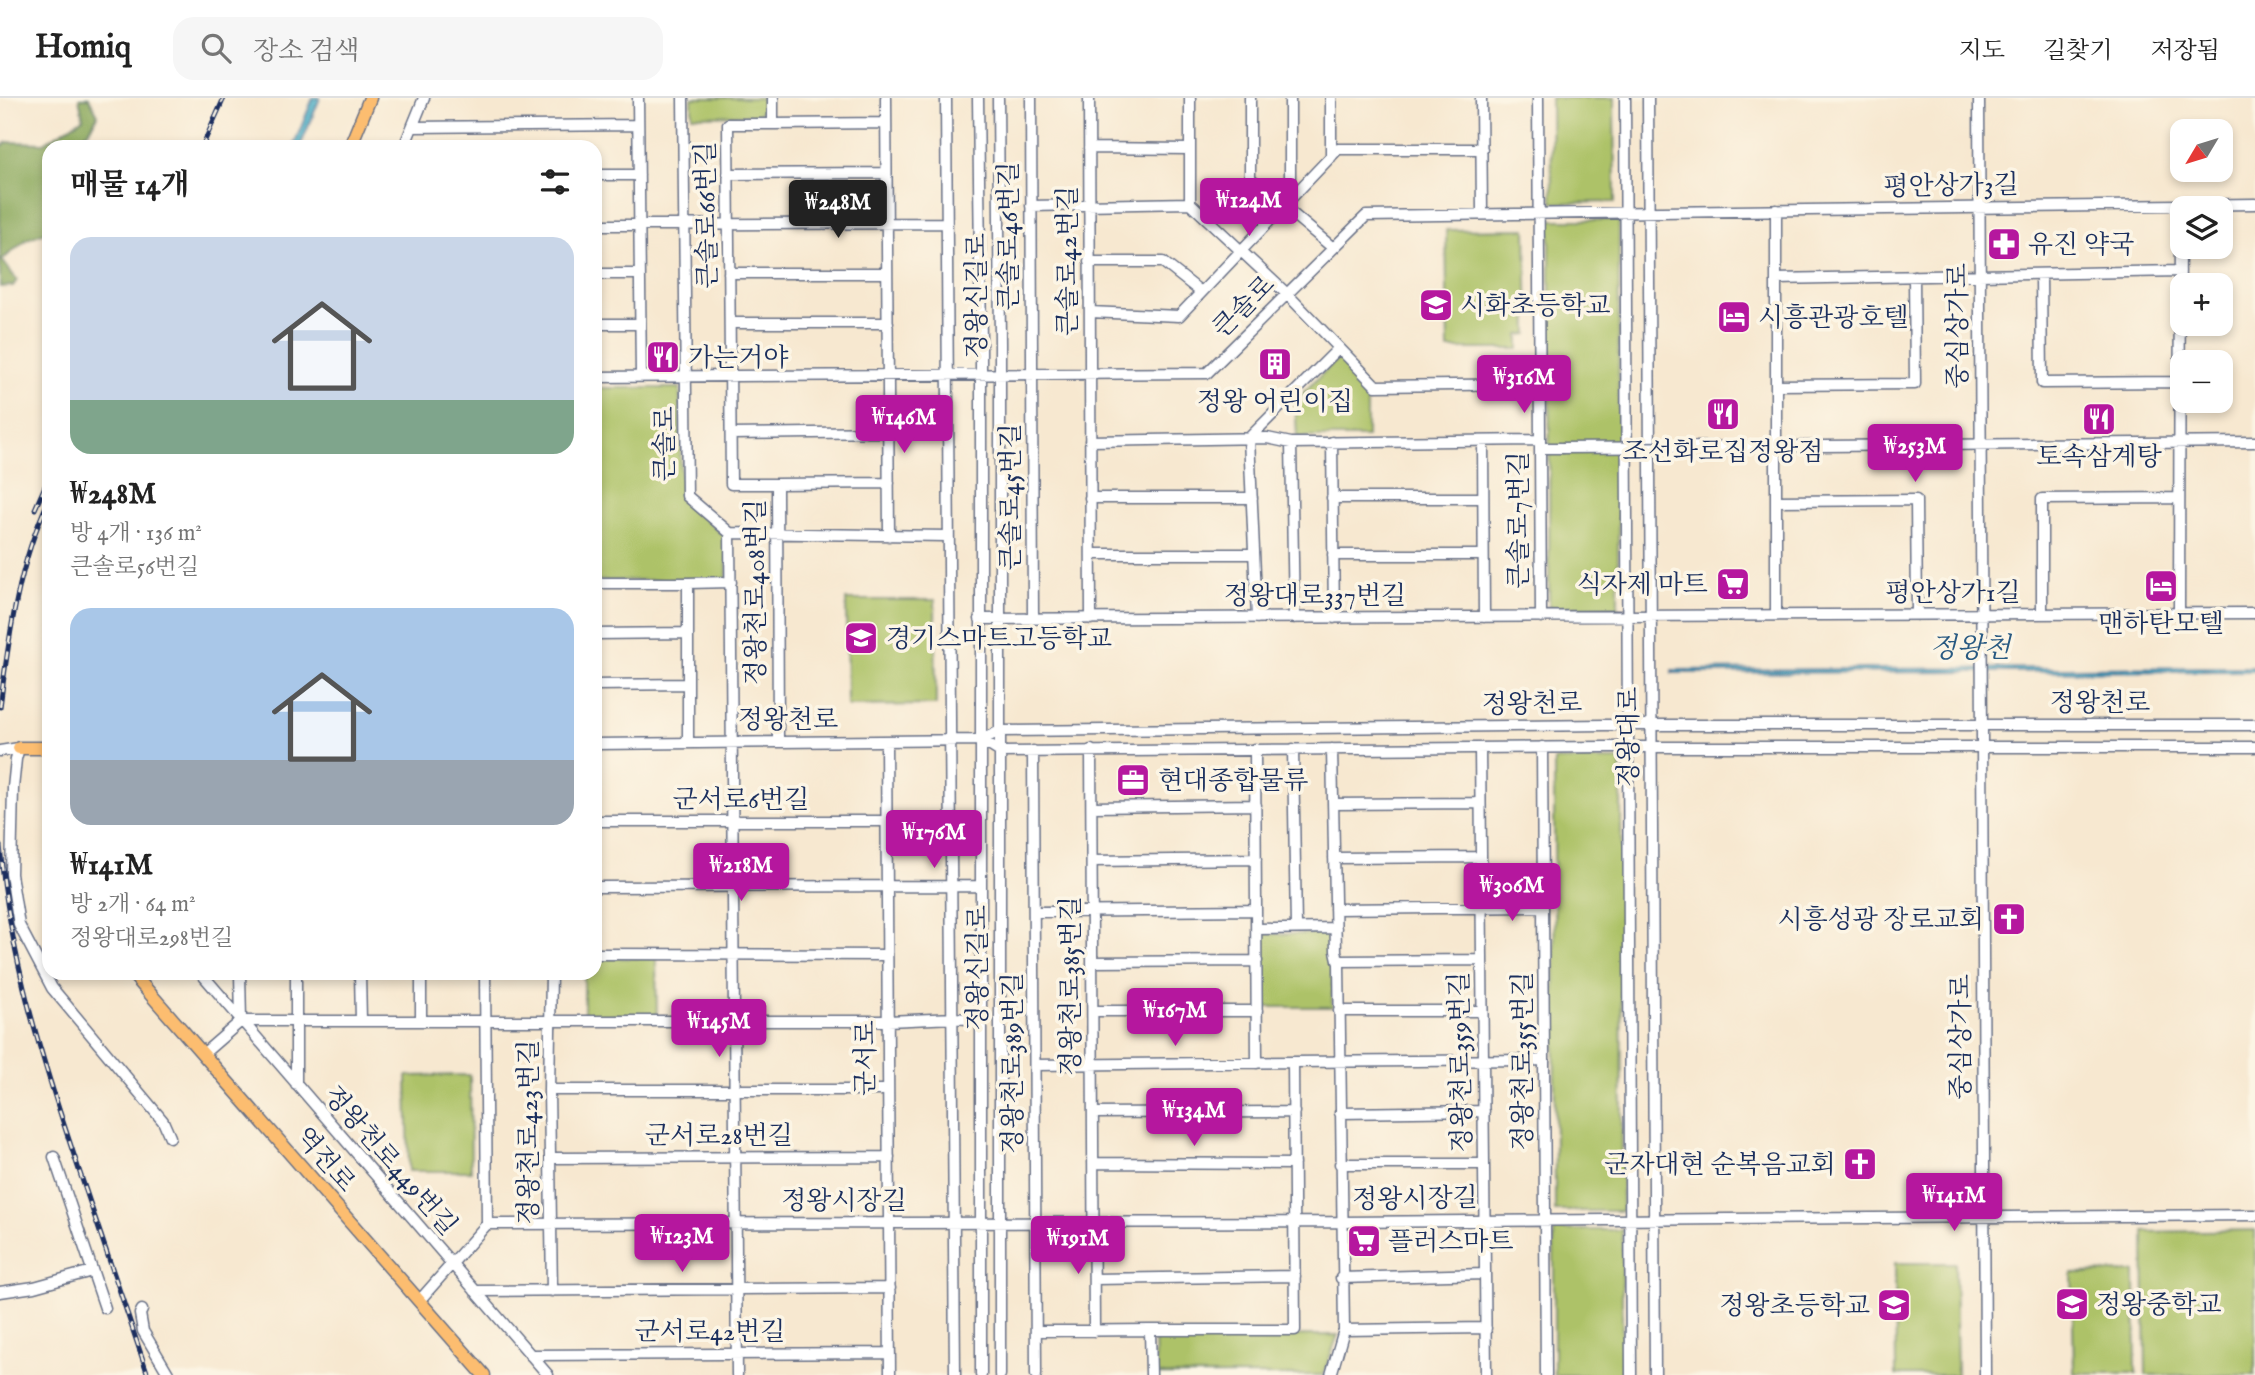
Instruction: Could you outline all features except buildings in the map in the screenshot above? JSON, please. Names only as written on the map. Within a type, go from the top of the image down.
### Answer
[{"type":"main road","points":[[353,140],[370,98]]},
{"type":"main road","points":[[19,748],[42,748]]},
{"type":"main road","name":"역전로","points":[[139,980],[206,1051]]},
{"type":"main road","name":"역전로","points":[[148,980],[484,1375]]},
{"type":"main road","name":"역전로","points":[[422,1299],[494,1375]]},
{"type":"street","points":[[407,140],[424,98]]},
{"type":"street","points":[[638,98],[641,376]]},
{"type":"street","name":"큰솔로","points":[[683,98],[687,496],[730,534]]},
{"type":"street","points":[[773,98],[773,124],[886,123]]},
{"type":"street","points":[[886,98],[889,536]]},
{"type":"street","points":[[946,98],[955,1375]]},
{"type":"street","name":"정왕신길로","points":[[978,98],[981,374],[981,1375]]},
{"type":"street","name":"정왕신길로","points":[[998,98],[1000,1375]]},
{"type":"street","name":"큰솔로46번길","points":[[1031,98],[1032,374]]},
{"type":"street","name":"큰솔로42번길","points":[[1089,98],[1091,619]]},
{"type":"street","points":[[1190,98],[1190,203]]},
{"type":"street","points":[[1250,98],[1251,178],[1287,203],[1333,248]]},
{"type":"street","points":[[1287,203],[1290,98]]},
{"type":"street","points":[[1331,98],[1331,157]]},
{"type":"street","points":[[1482,98],[1482,214]]},
{"type":"street","name":"큰솔로7번길","points":[[1538,98],[1541,617]]},
{"type":"street","name":"정왕대로","points":[[1625,98],[1631,1375]]},
{"type":"street","name":"정왕대로","points":[[1648,98],[1655,1375]]},
{"type":"street","name":"중심상가로","points":[[1979,98],[1985,1375]]},
{"type":"street","name":"큰솔로66번길","points":[[730,376],[728,124],[773,124]]},
{"type":"street","points":[[412,127],[638,125]]},
{"type":"street","name":"큰솔로42번길","points":[[1089,148],[1190,149]]},
{"type":"street","points":[[1090,313],[1179,316],[1338,149],[1482,149]]},
{"type":"street","points":[[728,174],[886,173]]},
{"type":"street","points":[[602,175],[639,175]]},
{"type":"street","points":[[1031,206],[1190,203],[1287,294],[1376,386],[1540,384]]},
{"type":"street","name":"평안상가3길","points":[[2233,204],[2255,204]]},
{"type":"street","name":"평안상가3길","points":[[1648,212],[2170,205]]},
{"type":"street","points":[[1776,210],[1776,615]]},
{"type":"street","name":"큰솔로","points":[[602,377],[1207,373],[1366,216],[1648,212]]},
{"type":"street","points":[[602,225],[946,223]]},
{"type":"street","points":[[2179,350],[2180,259]]},
{"type":"street","points":[[1089,262],[1163,261],[1201,292]]},
{"type":"street","points":[[1776,279],[2180,271]]},
{"type":"street","points":[[729,274],[887,273]]},
{"type":"street","points":[[602,274],[640,274]]},
{"type":"street","points":[[2041,274],[2042,383],[2170,382]]},
{"type":"street","points":[[1776,385],[1915,384],[1914,276]]},
{"type":"street","points":[[730,323],[888,323]]},
{"type":"street","points":[[602,324],[640,324]]},
{"type":"street","points":[[1257,618],[1249,438],[1338,349]]},
{"type":"street","name":"큰솔로45번길","points":[[1032,374],[1033,619]]},
{"type":"street","name":"정왕천로408번길","points":[[730,376],[732,484],[889,483]]},
{"type":"street","points":[[2179,413],[2179,613]]},
{"type":"street","points":[[731,434],[888,432]]},
{"type":"street","points":[[1090,440],[1267,438],[1291,443],[1483,441],[1562,448],[2255,442]]},
{"type":"street","points":[[1483,441],[1484,617]]},
{"type":"street","points":[[1332,442],[1334,618]]},
{"type":"street","points":[[1291,443],[1294,618]]},
{"type":"street","name":"정왕천로408번길","points":[[777,484],[778,742]]},
{"type":"street","points":[[1090,498],[1252,498]]},
{"type":"street","points":[[1332,498],[1483,498]]},
{"type":"street","points":[[2042,614],[2042,499],[2179,498]]},
{"type":"street","points":[[1776,501],[1916,500],[1917,615]]},
{"type":"street","points":[[737,1375],[730,534],[947,536]]},
{"type":"street","points":[[1091,554],[1254,554]]},
{"type":"street","points":[[1333,555],[1483,555]]},
{"type":"street","points":[[602,583],[731,583]]},
{"type":"street","points":[[688,583],[688,743]]},
{"type":"street","name":"평안상가1길","points":[[1651,616],[2255,613]]},
{"type":"street","name":"정왕대로337번길","points":[[980,619],[1651,616]]},
{"type":"street","points":[[602,634],[688,633]]},
{"type":"street","points":[[602,685],[688,684]]},
{"type":"street","name":"정왕천로","points":[[602,744],[952,741],[981,740],[1000,731],[1651,724],[2255,725]]},
{"type":"street","points":[[981,740],[1000,751]]},
{"type":"street","name":"군서로","points":[[886,741],[890,1375]]},
{"type":"street","name":"정왕천로","points":[[1000,751],[1542,747],[2255,747]]},
{"type":"street","name":"정왕천로355번길","points":[[1542,747],[1546,1375]]},
{"type":"street","points":[[0,751],[19,748],[13,788],[11,874],[19,925],[42,969]]},
{"type":"street","name":"정왕천로359번길","points":[[1480,748],[1486,1375]]},
{"type":"street","points":[[1255,749],[1257,1062]]},
{"type":"street","points":[[1293,749],[1296,927]]},
{"type":"street","points":[[1331,1375],[1344,1330],[1332,749]]},
{"type":"street","name":"정왕천로385번길","points":[[1091,750],[1094,1222]]},
{"type":"street","name":"정왕천로389번길","points":[[1034,751],[1036,1375]]},
{"type":"street","points":[[1333,804],[1480,803]]},
{"type":"street","points":[[1092,807],[1256,805]]},
{"type":"street","name":"군서로6번길","points":[[602,821],[886,821]]},
{"type":"street","points":[[1334,858],[1481,857]]},
{"type":"street","points":[[1092,860],[1256,859]]},
{"type":"street","points":[[602,887],[981,886]]},
{"type":"street","points":[[1335,909],[1543,907]]},
{"type":"street","points":[[1034,912],[1256,910]]},
{"type":"street","points":[[1256,929],[1336,928]]},
{"type":"street","points":[[602,954],[887,955]]},
{"type":"street","points":[[1338,961],[1482,960]]},
{"type":"street","points":[[1092,962],[1256,961]]},
{"type":"street","points":[[48,980],[163,1121],[170,1137]]},
{"type":"street","name":"정왕천로449번길","points":[[207,980],[548,1375]]},
{"type":"street","points":[[240,980],[241,1021]]},
{"type":"street","points":[[296,980],[296,1084]]},
{"type":"street","points":[[360,980],[361,1021]]},
{"type":"street","points":[[421,980],[421,1021]]},
{"type":"street","points":[[422,1299],[487,1224],[485,980]]},
{"type":"street","name":"정왕천로423번길","points":[[551,980],[549,1090],[552,1290]]},
{"type":"street","points":[[1093,1011],[1257,1011]]},
{"type":"street","points":[[1339,1011],[1482,1011]]},
{"type":"street","points":[[206,1051],[241,1021],[981,1020]]},
{"type":"street","points":[[1035,1065],[1544,1060]]},
{"type":"street","points":[[1036,1331],[1295,1329],[1293,1062]]},
{"type":"street","points":[[549,1090],[888,1090]]},
{"type":"street","points":[[1340,1113],[1483,1111]]},
{"type":"street","points":[[1093,1113],[1294,1112]]},
{"type":"street","points":[[54,1157],[105,1308]]},
{"type":"street","name":"군서로28번길","points":[[550,1158],[889,1157]]},
{"type":"street","points":[[1093,1163],[1294,1164]]},
{"type":"street","points":[[1340,1164],[1484,1164]]},
{"type":"street","name":"정왕시장길","points":[[487,1224],[1341,1222],[2255,1215]]},
{"type":"street","points":[[1094,1222],[1094,1331]]},
{"type":"street","points":[[0,1292],[34,1287],[92,1271]]},
{"type":"street","points":[[1341,1278],[1485,1274]]},
{"type":"street","points":[[1094,1279],[1295,1276]]},
{"type":"street","points":[[475,1291],[890,1288]]},
{"type":"street","points":[[142,1310],[140,1314],[143,1331],[169,1375]]},
{"type":"street","points":[[1344,1330],[1486,1328]]},
{"type":"street","points":[[1150,1330],[1151,1375]]},
{"type":"street","name":"군서로42번길","points":[[530,1355],[890,1353]]},
{"type":"green space","points":[[79,98],[89,98],[98,115],[88,132],[73,140],[49,140],[83,118]]},
{"type":"green space","points":[[692,98],[762,98],[762,111],[758,115],[692,116]]},
{"type":"green space","points":[[1551,98],[1614,98],[1615,202],[1552,203]]},
{"type":"green space","points":[[7,142],[42,143],[42,233],[27,239],[2,260],[17,280],[13,286],[0,287],[0,148]]},
{"type":"green space","points":[[1550,220],[1619,220],[1618,611],[1549,611]]},
{"type":"green space","points":[[1526,229],[1528,334],[1519,335],[1519,349],[1448,349],[1446,230]]},
{"type":"green space","points":[[1340,356],[1367,391],[1367,437],[1297,437],[1295,401]]},
{"type":"green space","points":[[602,388],[680,388],[681,497],[727,539],[727,579],[602,581]]},
{"type":"green space","points":[[846,600],[935,600],[936,705],[847,706]]},
{"type":"green space","points":[[1554,760],[1621,760],[1622,1211],[1555,1211]]},
{"type":"green space","points":[[1262,934],[1332,934],[1332,1007],[1262,1007]]},
{"type":"green space","points":[[602,958],[656,958],[657,1015],[584,1015],[584,980],[602,980]]},
{"type":"green space","points":[[470,1075],[471,1171],[409,1171],[407,1076]]},
{"type":"green space","points":[[1554,1230],[1622,1230],[1622,1375],[1554,1375]]},
{"type":"green space","points":[[2255,1230],[2255,1375],[2146,1375],[2144,1232]]},
{"type":"green space","points":[[1895,1263],[1955,1263],[1957,1375],[1896,1375]]},
{"type":"green space","points":[[2135,1272],[2136,1373],[2074,1373],[2072,1273]]},
{"type":"green space","points":[[1338,1335],[1323,1375],[1156,1375],[1155,1336]]},
{"type":"water","points":[[313,98],[320,98],[303,140],[296,140]]},
{"type":"water","points":[[2255,667],[2255,671],[1672,673],[1672,670]]},
{"type":"railway","points":[[205,140],[224,98]]},
{"type":"railway","points":[[35,509],[42,493]]},
{"type":"railway","points":[[0,707],[16,601],[42,515]]},
{"type":"railway","points":[[0,846],[11,929],[29,1009],[65,1127],[148,1375]]},
{"type":"place","name":"유진 약국","points":[[2004,244]]},
{"type":"place","name":"시화초등학교","points":[[1436,305]]},
{"type":"place","name":"시흥관광호텔","points":[[1734,317]]},
{"type":"place","name":"가는거야","points":[[663,357]]},
{"type":"place","name":"정왕 어린이집","points":[[1275,364]]},
{"type":"place","name":"조선화로집정왕점","points":[[1723,414]]},
{"type":"place","name":"토속삼계탕","points":[[2099,419]]},
{"type":"place","name":"식자제 마트","points":[[1733,584]]},
{"type":"place","name":"맨하탄모텔","points":[[2161,586]]},
{"type":"place","name":"경기스마트고등학교","points":[[861,638]]},
{"type":"place","name":"현대종합물류","points":[[1133,780]]},
{"type":"place","name":"시흥성광 장로교회","points":[[2009,919]]},
{"type":"place","name":"군자대현 순복음교회","points":[[1860,1164]]},
{"type":"place","name":"플러스마트","points":[[1364,1241]]},
{"type":"place","name":"정왕중학교","points":[[2072,1304]]},
{"type":"place","name":"정왕초등학교","points":[[1894,1305]]},
{"type":"water label","name":"정왕천","points":[[1970,647]]}]
